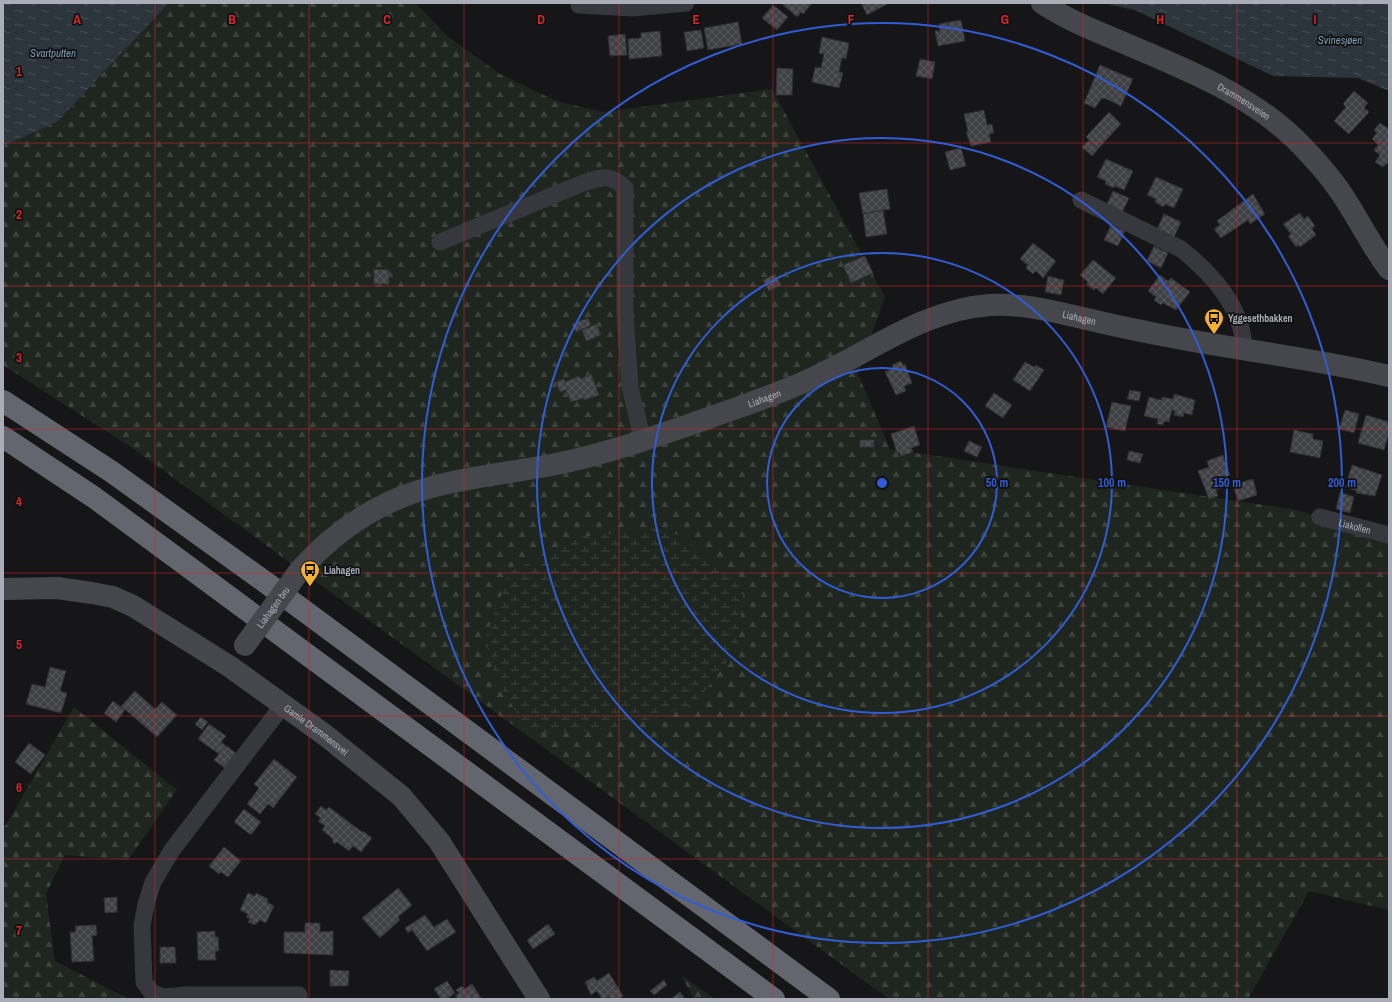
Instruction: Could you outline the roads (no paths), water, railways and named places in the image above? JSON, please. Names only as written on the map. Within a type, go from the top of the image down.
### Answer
[{"type":"highway","points":[[3,401],[112,472],[278,592],[829,999]]},
{"type":"highway","points":[[3,437],[95,498],[774,999]]},
{"type":"main road","name":"Drammensveien","points":[[1042,3],[1099,32],[1215,84],[1248,103],[1272,120],[1294,139],[1324,170],[1346,200],[1389,268]]},
{"type":"main road","name":"Liahagen","points":[[300,570],[319,550],[343,530],[372,510],[395,500],[423,490],[481,476],[558,463],[642,441],[770,396],[818,376],[903,331],[930,319],[972,308],[1009,305],[1039,308],[1164,335],[1314,360],[1389,376]]},
{"type":"main road","name":"Liahagen bru","points":[[229,666],[300,570]]},
{"type":"main road","name":"Gamle Drammensvei","points":[[3,589],[57,588],[113,597],[134,606],[229,666],[325,735],[401,796],[421,818],[439,841],[538,999]]},
{"type":"street","points":[[579,6],[632,8],[686,3]]},
{"type":"street","points":[[440,242],[583,183],[604,176],[617,180],[625,188],[625,320],[630,387],[642,441]]},
{"type":"street","points":[[1081,200],[1181,249],[1192,258],[1212,278],[1234,310],[1243,334],[1244,349]]},
{"type":"street","name":"Liakollen","points":[[1320,517],[1389,535]]},
{"type":"street","points":[[283,705],[172,850],[153,882],[146,904],[142,926],[144,982],[152,993],[165,998],[187,995],[300,996]]},
{"type":"water","name":"Svartputten","points":[[3,3],[169,3],[57,122],[3,146]]},
{"type":"water","name":"Svinesjøen","points":[[1102,3],[1389,3],[1389,91],[1358,78],[1273,76],[1135,10]]},
{"type":"place","name":"Yggesethbakken","points":[[1214,335]]},
{"type":"place","name":"Liahagen","points":[[310,587]]}]
